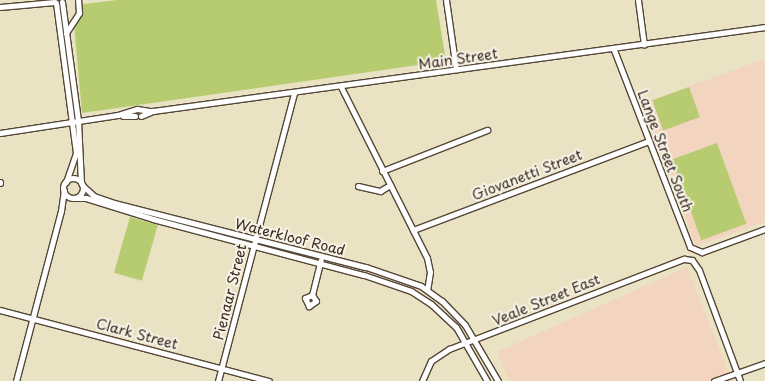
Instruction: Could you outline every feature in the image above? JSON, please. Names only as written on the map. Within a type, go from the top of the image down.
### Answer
[{"type":"street","points":[[63,34],[79,13],[78,0]]},
{"type":"street","points":[[446,0],[456,69]]},
{"type":"street","points":[[638,0],[644,45]]},
{"type":"street","points":[[0,7],[44,1],[60,1],[76,121],[82,192],[73,198],[61,211]]},
{"type":"street","name":"Main Street","points":[[0,133],[118,115],[341,87],[456,69],[614,50],[765,27]]},
{"type":"street","name":"Lange Street South","points":[[614,50],[690,247],[702,252],[765,229]]},
{"type":"street","points":[[341,87],[428,262],[427,290]]},
{"type":"street","name":"Pienaar Street","points":[[218,381],[294,93]]},
{"type":"street","points":[[16,381],[61,211],[66,182],[75,161],[76,121]]},
{"type":"street","points":[[382,170],[487,130]]},
{"type":"street","name":"Giovanetti Street","points":[[413,230],[649,142]]},
{"type":"street","points":[[66,182],[73,179],[81,184]]},
{"type":"street","name":"Waterkloof Road","points":[[81,184],[101,199],[184,225]]},
{"type":"street","points":[[358,186],[380,191],[390,185]]},
{"type":"street","points":[[64,190],[73,198]]},
{"type":"street","name":"Waterkloof Road","points":[[73,198],[86,198],[254,243],[397,276],[427,290],[447,306],[476,340],[498,381]]},
{"type":"street","points":[[312,294],[322,260]]},
{"type":"street","name":"Waterkloof Road","points":[[322,260],[388,282],[420,296],[450,321],[467,343],[487,381]]},
{"type":"street","name":"Veale Street East","points":[[422,381],[427,366],[437,356],[670,263],[692,260],[699,270],[737,373]]},
{"type":"street","points":[[349,270],[351,264]]},
{"type":"street","name":"Clark Street","points":[[0,310],[269,381]]},
{"type":"street","points":[[714,381],[765,363]]},
{"type":"street","points":[[737,373],[740,381]]},
{"type":"shaded area","points":[[765,59],[765,222],[696,246],[643,103]]},
{"type":"shaded area","points":[[687,267],[732,381],[509,381],[497,352]]},
{"type":"green space","points":[[117,0],[436,0],[446,61],[82,113],[74,24],[84,4]]},
{"type":"green space","points":[[689,87],[700,117],[663,130],[652,100]]},
{"type":"green space","points":[[717,143],[746,224],[701,240],[672,159]]},
{"type":"green space","points":[[130,217],[158,225],[142,281],[114,273]]}]
